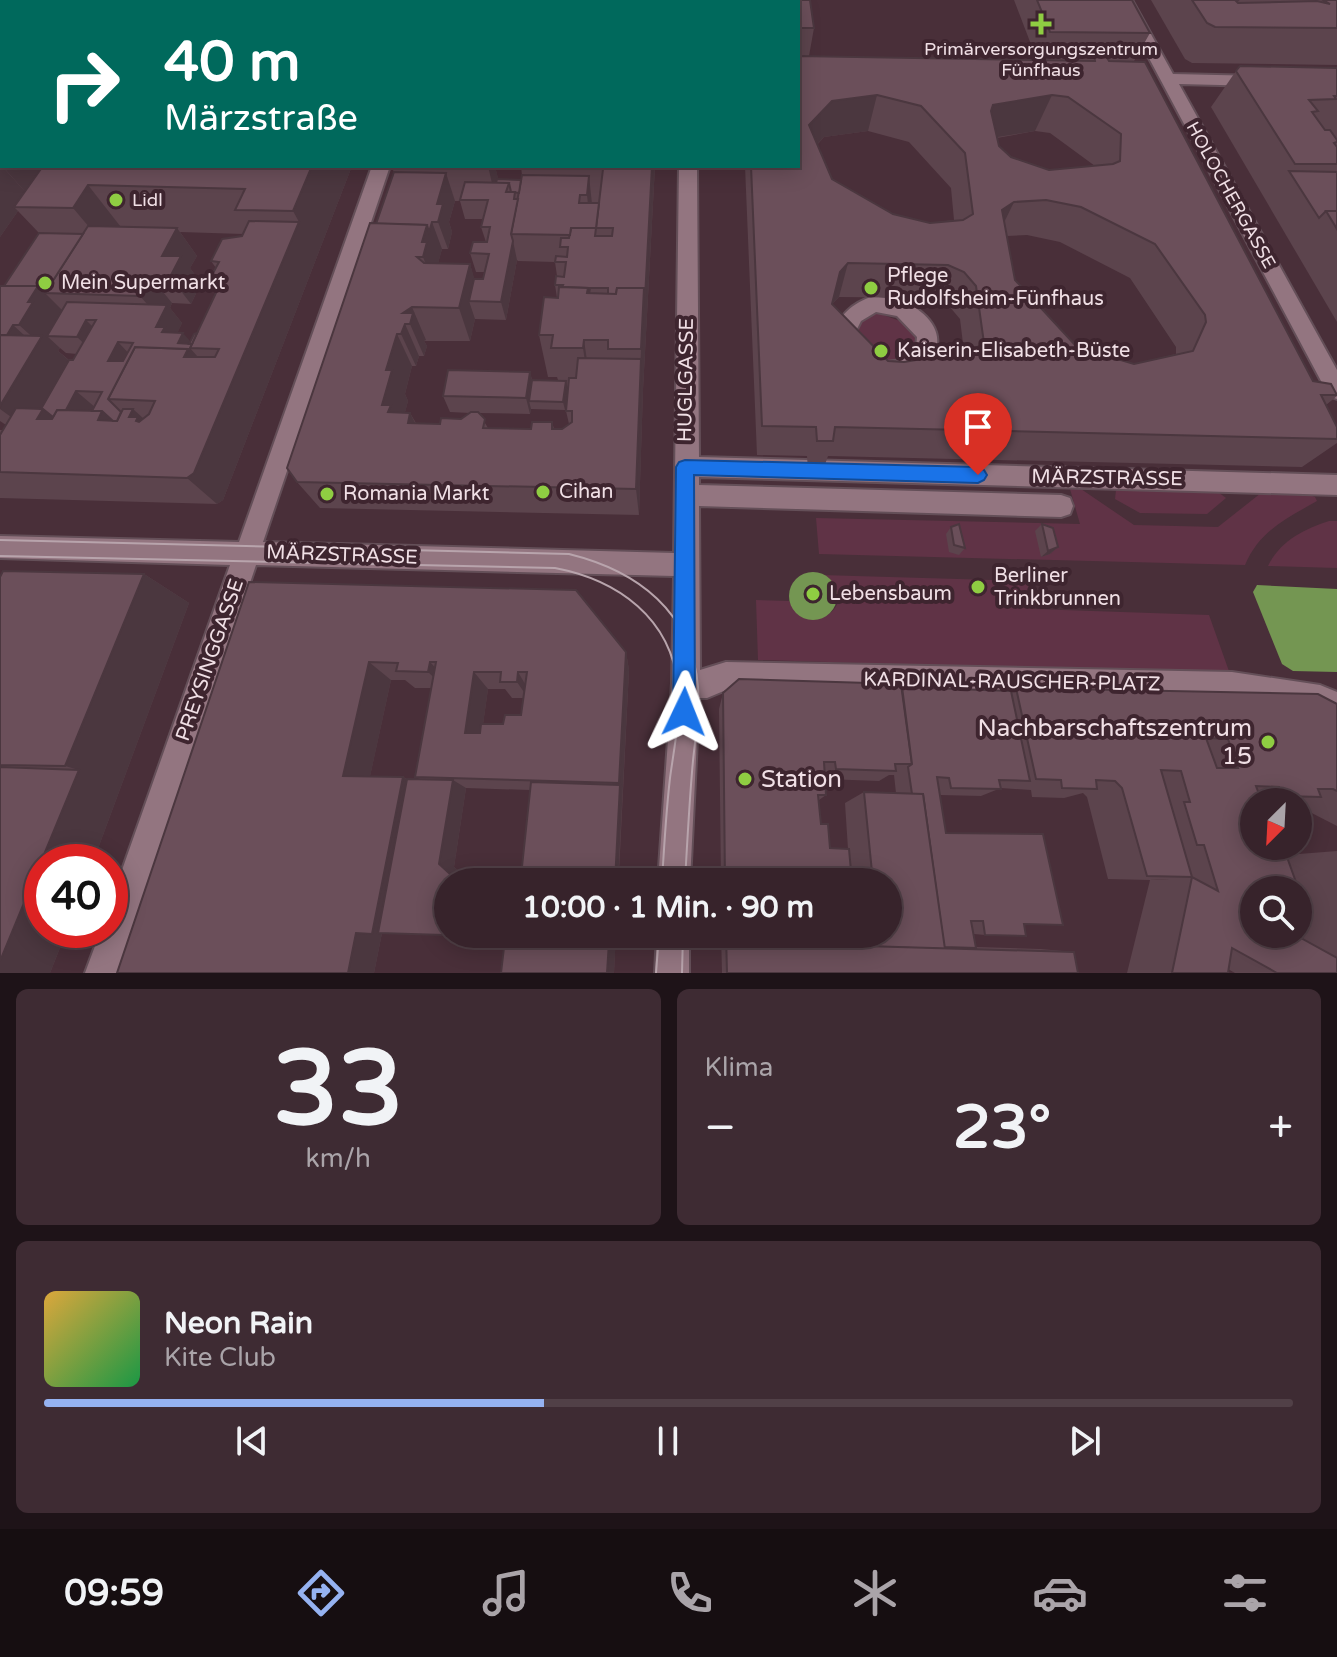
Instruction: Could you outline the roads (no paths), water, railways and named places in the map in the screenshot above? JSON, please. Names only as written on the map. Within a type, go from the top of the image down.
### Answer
[{"type":"street","name":"HOLOCHERGASSE","points":[[1125,0],[1337,390]]},
{"type":"street","points":[[1167,79],[1275,81]]},
{"type":"street","name":"PREYSINGGASSE","points":[[102,973],[380,168]]},
{"type":"street","name":"HUGLGASSE","points":[[675,868],[686,683],[684,565],[688,168]]},
{"type":"street","points":[[855,395],[866,369]]},
{"type":"street","name":"MÄRZSTRASSE","points":[[685,467],[828,461],[1337,485]]},
{"type":"street","points":[[685,495],[1061,506]]},
{"type":"street","name":"MÄRZSTRASSE","points":[[0,547],[684,565]]},
{"type":"street","name":"KARDINAL-RAUSCHER-PLATZ","points":[[686,683],[707,684],[726,676],[1232,686],[1320,699],[1337,707]]},
{"type":"street","points":[[672,973],[673,948]]},
{"type":"tram line","points":[[0,540],[569,554],[617,571],[639,584],[673,616],[694,660],[698,709],[686,868]]},
{"type":"tram line","points":[[0,556],[555,568],[600,582],[638,606],[653,622],[673,662],[679,709],[663,868]]},
{"type":"tram line","points":[[656,973],[658,948]]},
{"type":"tram line","points":[[682,973],[683,948]]},
{"type":"place","name":"Primärversorgungszentrum Fünfhaus","points":[[1041,24]]},
{"type":"place","name":"Lidl","points":[[116,200]]},
{"type":"place","name":"Mein Supermarkt","points":[[45,283]]},
{"type":"place","name":"Pflege Rudolfsheim-Fünfhaus","points":[[871,288]]},
{"type":"place","name":"Kaiserin-Elisabeth-Büste","points":[[881,351]]},
{"type":"place","name":"Cihan","points":[[543,492]]},
{"type":"place","name":"Romania Markt","points":[[327,494]]},
{"type":"place","name":"Berliner Trinkbrunnen","points":[[978,587]]},
{"type":"place","name":"Lebensbaum","points":[[813,594]]},
{"type":"place","name":"Nachbarschaftszentrum 15","points":[[1268,742]]},
{"type":"place","name":"Station","points":[[745,779]]}]
